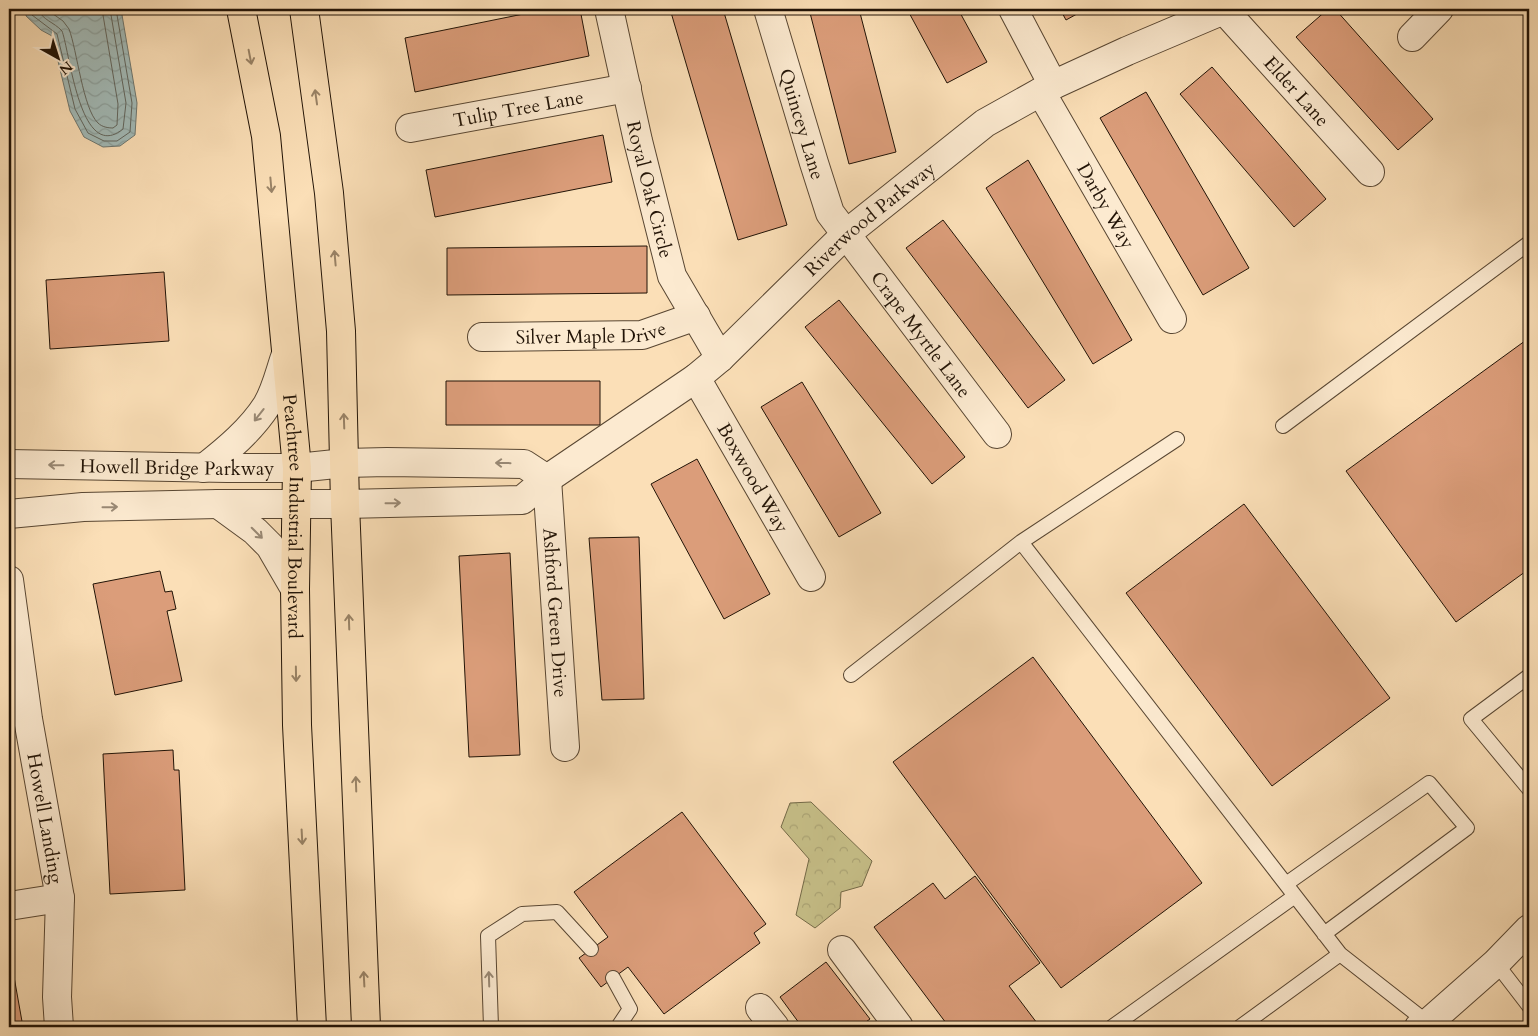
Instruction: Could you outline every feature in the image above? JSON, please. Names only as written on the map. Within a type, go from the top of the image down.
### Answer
[{"type":"highway","name":"Peachtree Industrial Boulevard","points":[[241,9],[266,136],[297,468],[295,589],[297,725],[312,1027]]},
{"type":"highway","points":[[304,9],[329,193],[341,331],[345,504],[366,1027]]},
{"type":"street","name":"Royal Oak Circle","points":[[609,9],[638,141],[672,276],[720,358]]},
{"type":"street","name":"Quincey Lane","points":[[768,9],[830,213],[846,234]]},
{"type":"street","name":"Darby Way","points":[[1013,9],[1047,89],[1172,318]]},
{"type":"street","points":[[1412,37],[1439,9]]},
{"type":"street","name":"Riverwood Parkway","points":[[345,504],[522,500],[547,479],[696,378],[720,358],[846,234],[985,123],[1047,89],[1127,51],[1225,10]]},
{"type":"street","name":"Elder Lane","points":[[1225,10],[1370,172]]},
{"type":"street","name":"Tulip Tree Lane","points":[[410,128],[627,88]]},
{"type":"street","name":"Crape Myrtle Lane","points":[[846,234],[997,434]]},
{"type":"street","name":"Silver Maple Drive","points":[[482,337],[642,335],[696,316]]},
{"type":"street","points":[[204,468],[228,449],[267,404],[286,354]]},
{"type":"street","name":"Boxwood Way","points":[[696,378],[811,577]]},
{"type":"street","points":[[345,463],[524,464],[547,479]]},
{"type":"street","name":"Howell Bridge Parkway","points":[[9,464],[297,468],[345,463]]},
{"type":"street","name":"Ashford Green Drive","points":[[547,479],[565,747]]},
{"type":"street","name":"Howell Bridge Parkway","points":[[9,514],[83,507],[296,503],[345,504]]},
{"type":"street","points":[[218,504],[255,531],[270,546],[295,589]]},
{"type":"street","name":"Howell Landing","points":[[9,580],[28,719],[60,898],[57,997],[59,1027]]},
{"type":"street","points":[[9,906],[60,898]]},
{"type":"street","points":[[1424,1026],[1496,963],[1529,929]]},
{"type":"street","points":[[842,950],[899,1027]]},
{"type":"lane","points":[[1283,426],[1529,243]]},
{"type":"lane","points":[[851,675],[1021,542],[1177,439]]},
{"type":"lane","points":[[1021,542],[1340,954],[1424,1026]]},
{"type":"lane","points":[[1529,676],[1472,719],[1529,788]]},
{"type":"lane","points":[[1286,884],[1429,783],[1467,828],[1324,934]]},
{"type":"lane","points":[[1112,1027],[1295,896]]},
{"type":"lane","points":[[491,1027],[488,936],[522,914],[557,912],[591,949]]},
{"type":"lane","points":[[1240,1027],[1340,954]]},
{"type":"lane","points":[[1496,963],[1529,1006]]},
{"type":"lane","points":[[613,978],[630,1009],[618,1027]]},
{"type":"green space","points":[[811,802],[872,861],[862,886],[841,892],[840,908],[815,928],[796,915],[809,859],[781,827],[790,803]]},
{"type":"water","points":[[27,9],[121,9],[137,103],[135,135],[120,146],[103,147],[84,137],[70,111],[52,36],[41,30],[26,16]]},
{"type":"building","points":[[548,9],[580,9],[589,56],[415,92],[405,38]]},
{"type":"building","points":[[670,9],[723,9],[787,225],[738,240]]},
{"type":"building","points":[[809,9],[859,9],[896,152],[849,164]]},
{"type":"building","points":[[907,9],[958,9],[987,62],[947,83]]},
{"type":"building","points":[[1060,9],[1086,9],[1066,20]]},
{"type":"building","points":[[1328,9],[1335,9],[1433,119],[1398,150],[1296,37]]},
{"type":"building","points":[[1212,67],[1326,199],[1294,227],[1180,94]]},
{"type":"building","points":[[1146,92],[1249,268],[1203,295],[1100,118]]},
{"type":"building","points":[[603,135],[612,182],[435,217],[426,170]]},
{"type":"building","points":[[1028,160],[1132,340],[1093,364],[986,188]]},
{"type":"building","points":[[943,220],[1065,380],[1028,408],[906,248]]},
{"type":"building","points":[[647,246],[647,293],[447,295],[447,248]]},
{"type":"building","points":[[164,272],[169,341],[50,349],[46,280]]},
{"type":"building","points":[[839,300],[965,457],[932,484],[805,327]]},
{"type":"building","points":[[1529,338],[1529,569],[1456,622],[1346,471]]},
{"type":"building","points":[[446,381],[600,381],[600,425],[446,425]]},
{"type":"building","points":[[802,382],[881,513],[839,537],[761,407]]},
{"type":"building","points":[[697,459],[770,594],[724,619],[651,484]]},
{"type":"building","points":[[1244,504],[1390,698],[1272,786],[1126,593]]},
{"type":"building","points":[[639,537],[644,699],[602,700],[589,538]]},
{"type":"building","points":[[510,553],[520,755],[469,757],[459,556]]},
{"type":"building","points":[[160,571],[165,592],[172,591],[176,609],[167,611],[182,681],[115,695],[93,584]]},
{"type":"building","points":[[1033,657],[1202,883],[1061,988],[893,762]]},
{"type":"building","points":[[173,750],[174,770],[179,770],[185,890],[110,894],[103,754]]},
{"type":"building","points":[[682,812],[766,924],[754,933],[760,943],[664,1014],[628,967],[601,987],[579,958],[608,937],[574,892]]},
{"type":"building","points":[[975,876],[1040,963],[1009,986],[1040,1027],[949,1027],[874,927],[933,883],[945,899]]},
{"type":"building","points":[[826,962],[870,1019],[859,1027],[802,1027],[780,997]]},
{"type":"building","points":[[13,971],[23,1027],[9,1027],[9,972]]}]
